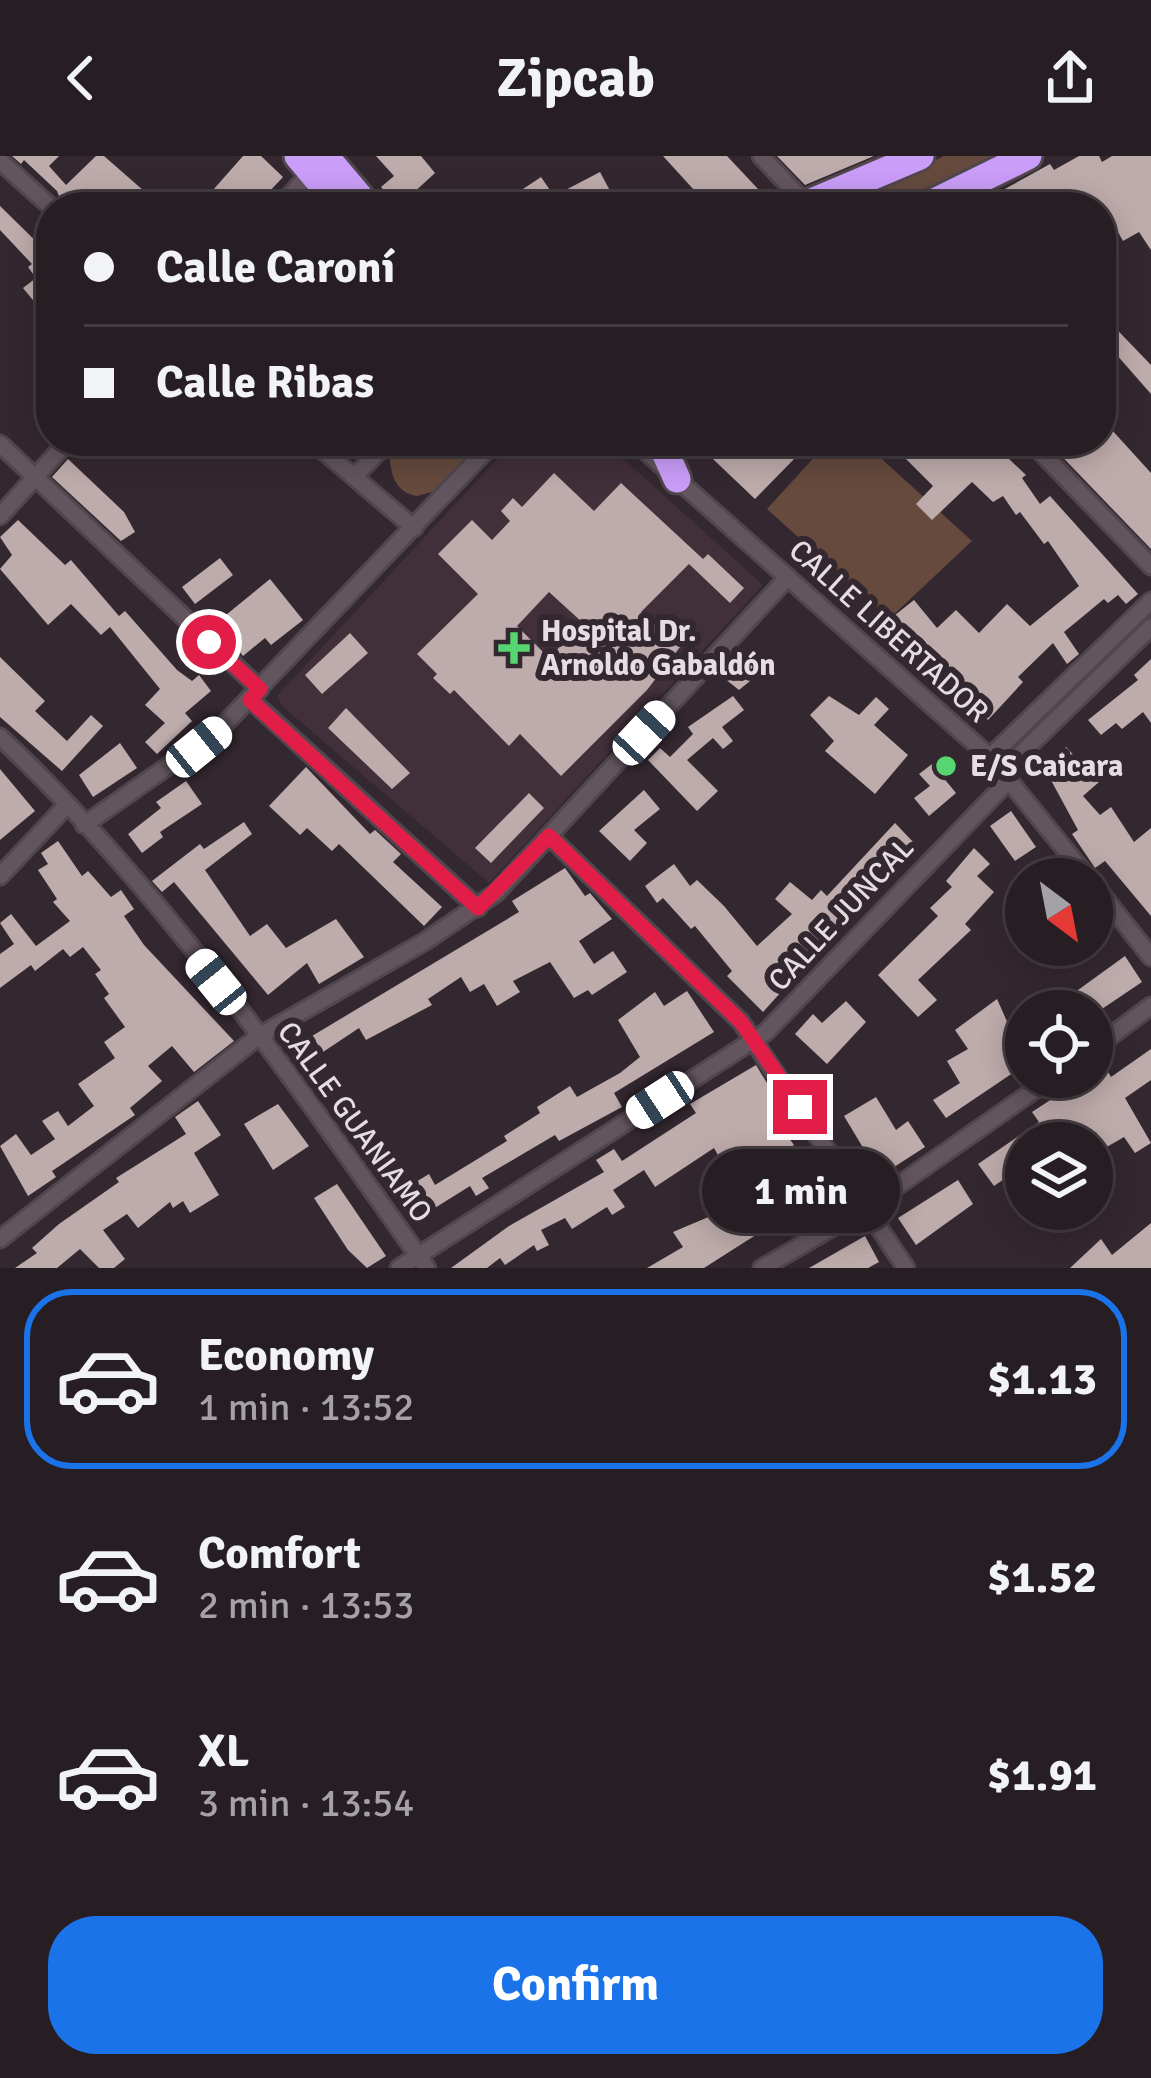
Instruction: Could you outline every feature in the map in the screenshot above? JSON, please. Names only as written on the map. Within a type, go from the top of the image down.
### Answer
[{"type":"highway","points":[[837,192],[920,156]]},
{"type":"highway","points":[[955,192],[1028,156]]},
{"type":"highway","points":[[311,161],[331,192]]},
{"type":"highway","points":[[311,161],[349,192]]},
{"type":"highway","points":[[667,456],[677,479]]},
{"type":"street","points":[[761,156],[793,192]]},
{"type":"street","points":[[0,161],[36,193]]},
{"type":"street","points":[[290,192],[311,161]]},
{"type":"street","points":[[0,444],[478,908]]},
{"type":"street","points":[[0,517],[55,456]]},
{"type":"street","points":[[330,456],[414,528]]},
{"type":"street","points":[[354,477],[374,456]]},
{"type":"street","points":[[84,825],[199,747],[481,456]]},
{"type":"street","name":"CALLE LIBERTADOR","points":[[651,456],[990,757],[1073,858]]},
{"type":"street","points":[[1045,456],[1151,566]]},
{"type":"street","points":[[0,1239],[260,1036],[478,908],[788,577]]},
{"type":"street","points":[[990,757],[1151,601]]},
{"type":"street","name":"CALLE JUNCAL","points":[[399,1268],[422,1261],[755,1040],[1151,627]]},
{"type":"street","name":"CALLE GUANIAMO","points":[[3,746],[67,805],[260,1036],[422,1261]]},
{"type":"street","points":[[0,875],[67,805]]},
{"type":"street","points":[[549,836],[724,1003],[755,1040],[906,1268]]},
{"type":"street","name":"CALLE LIBERTADOR","points":[[1113,909],[1151,957]]},
{"type":"street","points":[[1113,1034],[1151,1006]]},
{"type":"street","points":[[762,1268],[866,1208],[1023,1098]]},
{"type":"shaded area","points":[[944,156],[1012,156],[937,192],[870,192]]},
{"type":"shaded area","points":[[468,456],[435,491],[417,496],[396,483],[390,458]]},
{"type":"shaded area","name":"Hospital Dr. Arnoldo Gabaldón","points":[[500,456],[620,456],[763,585],[489,883],[282,706],[277,696]]},
{"type":"shaded area","points":[[815,456],[878,456],[972,541],[889,619],[767,509]]},
{"type":"building","points":[[12,156],[59,156],[49,166],[66,185],[96,156],[104,156],[144,191],[57,192],[24,160],[21,164]]},
{"type":"building","points":[[243,156],[261,156],[283,177],[269,192],[211,192]]},
{"type":"building","points":[[376,156],[421,156],[435,173],[414,192],[385,192],[381,187],[394,176]]},
{"type":"building","points":[[663,156],[727,156],[759,190],[690,192],[694,190]]},
{"type":"building","points":[[777,156],[874,156],[805,185]]},
{"type":"building","points":[[1079,156],[1099,156],[1102,162],[1112,156],[1151,156],[1151,250],[1139,232],[1123,241],[1116,228],[1116,192],[999,192],[1050,164],[1054,170]]},
{"type":"building","points":[[600,172],[611,192],[562,192]]},
{"type":"building","points":[[541,177],[551,192],[518,192]]},
{"type":"building","points":[[0,206],[36,241],[36,278],[28,267],[32,264],[0,230]]},
{"type":"building","points":[[36,278],[36,304],[23,288]]},
{"type":"building","points":[[1116,329],[1151,365],[1151,394],[1116,354]]},
{"type":"building","points":[[1116,434],[1151,473],[1151,549],[1061,456],[1116,456]]},
{"type":"building","points":[[710,456],[797,456],[755,499]]},
{"type":"building","points":[[903,456],[1006,456],[1026,475],[1022,478],[1040,504],[1050,496],[1138,594],[1126,604],[1118,595],[1108,603],[1104,599],[1064,632],[1079,654],[1067,664],[1053,643],[1018,677],[1023,682],[988,720],[885,623],[914,600],[937,628],[956,610],[979,633],[1007,604],[1030,626],[1079,586],[1048,541],[1044,544],[1003,496],[993,502],[972,482],[932,520],[916,504],[933,486]]},
{"type":"building","points":[[68,459],[124,512],[135,532],[121,541],[52,477]]},
{"type":"building","points":[[554,473],[594,511],[621,483],[703,559],[708,554],[744,588],[730,603],[689,564],[641,612],[680,647],[647,690],[561,776],[520,734],[509,746],[454,690],[450,694],[433,678],[437,674],[417,654],[478,594],[438,554],[472,520],[492,540],[510,521],[501,511],[513,498],[522,507]],"holes":[[[549,592],[583,623],[549,658],[517,626]]]},
{"type":"building","points":[[18,520],[65,565],[71,560],[119,616],[125,611],[177,670],[192,681],[199,675],[211,691],[185,713],[192,721],[157,754],[145,742],[165,723],[145,705],[160,689],[110,627],[101,635],[71,604],[48,625],[0,569],[12,555],[0,537]]},
{"type":"building","points":[[220,558],[233,575],[195,604],[182,587]]},
{"type":"building","points":[[270,579],[303,620],[271,645],[265,638],[243,656],[216,623]]},
{"type":"building","points":[[350,633],[368,653],[322,694],[305,675]]},
{"type":"building","points":[[737,653],[761,672],[739,690],[720,675]]},
{"type":"building","points":[[0,657],[45,701],[35,711],[67,741],[91,715],[103,726],[62,771],[0,717]]},
{"type":"building","points":[[1151,659],[1151,723],[1143,712],[1122,729],[1116,723],[1101,735],[1088,720],[1138,680],[1134,675]]},
{"type":"building","points":[[733,696],[744,710],[722,727],[733,741],[723,749],[713,738],[687,760],[718,791],[697,811],[648,760],[660,748],[670,757],[693,734],[688,727]]},
{"type":"building","points":[[829,696],[859,715],[876,697],[889,709],[874,725],[908,755],[875,794],[825,751],[834,741],[810,715]]},
{"type":"building","points":[[346,708],[410,773],[392,789],[328,728]]},
{"type":"building","points":[[120,743],[137,768],[93,797],[79,775]]},
{"type":"building","points":[[1066,747],[1099,782],[1083,796],[1100,815],[1111,807],[1134,842],[1151,828],[1151,916],[1113,871],[1113,858],[1088,858],[1072,834],[1078,830],[1046,771]]},
{"type":"building","points":[[932,764],[956,793],[929,816],[914,798],[930,786],[919,774]]},
{"type":"building","points":[[306,767],[370,834],[375,830],[401,854],[393,862],[442,907],[424,926],[339,844],[332,851],[307,828],[300,835],[269,806]]},
{"type":"building","points":[[0,769],[35,811],[0,840]]},
{"type":"building","points":[[186,781],[202,804],[160,832],[163,837],[142,853],[128,834],[161,808],[156,802]]},
{"type":"building","points":[[644,790],[660,809],[634,830],[647,843],[630,861],[599,831]]},
{"type":"building","points":[[529,793],[544,808],[491,863],[475,848]]},
{"type":"building","points":[[1011,811],[1036,847],[1013,858],[990,826]]},
{"type":"building","points":[[244,822],[252,834],[205,870],[250,936],[267,924],[286,948],[336,919],[364,957],[319,984],[307,963],[268,995],[174,882],[162,892],[152,881],[200,844],[204,849]]},
{"type":"building","points":[[895,823],[915,844],[763,1012],[727,976],[732,971],[695,926],[691,929],[663,898],[657,903],[645,886],[674,864],[690,886],[697,880],[724,906],[757,946],[792,914],[775,899],[790,882],[812,900],[821,890],[827,896]]},
{"type":"building","points":[[58,841],[82,876],[88,871],[111,897],[121,890],[134,909],[124,916],[144,945],[234,1041],[194,1072],[172,1046],[148,1066],[162,1081],[130,1108],[135,1115],[52,1171],[56,1177],[28,1196],[0,1146],[16,1134],[31,1155],[55,1139],[42,1121],[58,1111],[68,1126],[94,1106],[78,1084],[115,1058],[104,1042],[125,1027],[104,998],[109,994],[95,974],[101,970],[83,947],[70,957],[63,949],[35,971],[31,965],[0,988],[0,954],[14,944],[0,923],[11,914],[36,946],[70,921],[53,902],[57,899],[38,870],[48,864],[41,853]]},
{"type":"building","points":[[974,848],[990,864],[977,876],[994,892],[965,924],[971,930],[918,980],[937,1000],[918,1017],[878,975],[938,916],[930,908],[952,887],[946,881]]},
{"type":"building","points":[[565,868],[585,896],[590,893],[612,919],[579,941],[594,964],[613,951],[627,972],[592,995],[588,990],[574,998],[550,962],[513,981],[520,992],[497,1006],[484,984],[470,992],[461,977],[428,999],[432,1005],[366,1040],[359,1028],[323,1052],[312,1036],[519,912],[512,901]]},
{"type":"building","points":[[1125,956],[1142,982],[1113,1002],[1113,990],[1078,990],[1113,966]]},
{"type":"building","points":[[687,991],[714,1032],[614,1093],[622,1107],[559,1141],[555,1135],[482,1178],[489,1188],[476,1196],[470,1186],[414,1221],[404,1204],[416,1198],[409,1186],[429,1174],[435,1185],[507,1141],[504,1136],[540,1113],[537,1107],[570,1086],[577,1097],[620,1073],[640,1057],[618,1020],[655,992],[664,1006]]},
{"type":"building","points":[[997,999],[1005,1017],[1005,1078],[946,1118],[933,1100],[960,1083],[947,1061],[968,1049],[955,1030]]},
{"type":"building","points":[[846,1001],[866,1022],[827,1064],[795,1034],[813,1014],[822,1023]]},
{"type":"building","points":[[1151,1049],[1151,1080],[1125,1098],[1151,1143],[1135,1153],[1124,1137],[1113,1143],[1113,1122],[1039,1122],[1032,1112],[1053,1098],[1113,1098],[1113,1076]]},
{"type":"building","points":[[756,1065],[795,1129],[786,1134],[794,1145],[787,1150],[809,1181],[826,1171],[835,1186],[791,1214],[795,1221],[774,1233],[770,1226],[704,1268],[647,1268],[683,1247],[673,1232],[725,1210],[711,1185],[727,1175],[744,1204],[788,1178],[768,1148],[728,1173],[714,1148],[655,1187],[644,1170],[613,1190],[625,1207],[612,1215],[607,1207],[572,1229],[565,1218],[541,1230],[549,1245],[537,1251],[534,1245],[505,1265],[500,1258],[487,1268],[451,1268],[509,1226],[604,1172],[596,1160],[614,1149],[622,1161],[696,1113],[690,1104]]},
{"type":"building","points":[[876,1097],[896,1130],[908,1121],[925,1147],[891,1169],[889,1165],[877,1171],[844,1116]]},
{"type":"building","points":[[198,1101],[221,1135],[194,1153],[219,1195],[190,1213],[183,1201],[173,1208],[170,1202],[138,1228],[127,1214],[103,1230],[125,1259],[114,1268],[99,1268],[80,1249],[57,1268],[15,1268],[37,1253],[32,1248],[59,1224],[119,1182],[116,1178],[186,1134],[175,1117]]},
{"type":"building","points":[[278,1104],[309,1146],[273,1170],[244,1124]]},
{"type":"building","points":[[1005,1145],[1005,1178],[994,1186],[978,1164]]},
{"type":"building","points":[[958,1180],[973,1204],[916,1245],[898,1218]]},
{"type":"building","points":[[337,1184],[386,1256],[367,1268],[348,1250],[314,1198]]},
{"type":"building","points":[[1151,1223],[1151,1268],[1070,1268],[1101,1239],[1112,1255]]},
{"type":"building","points":[[865,1236],[879,1262],[868,1268],[809,1268]]},
{"type":"place","name":"Hospital Dr. Arnoldo Gabaldón","points":[[514,648]]},
{"type":"place","name":"E/S Caicara","points":[[946,766]]},
{"type":"route","points":[[209,642],[260,689],[250,700],[478,908],[549,836],[724,1003],[800,1107]]}]
